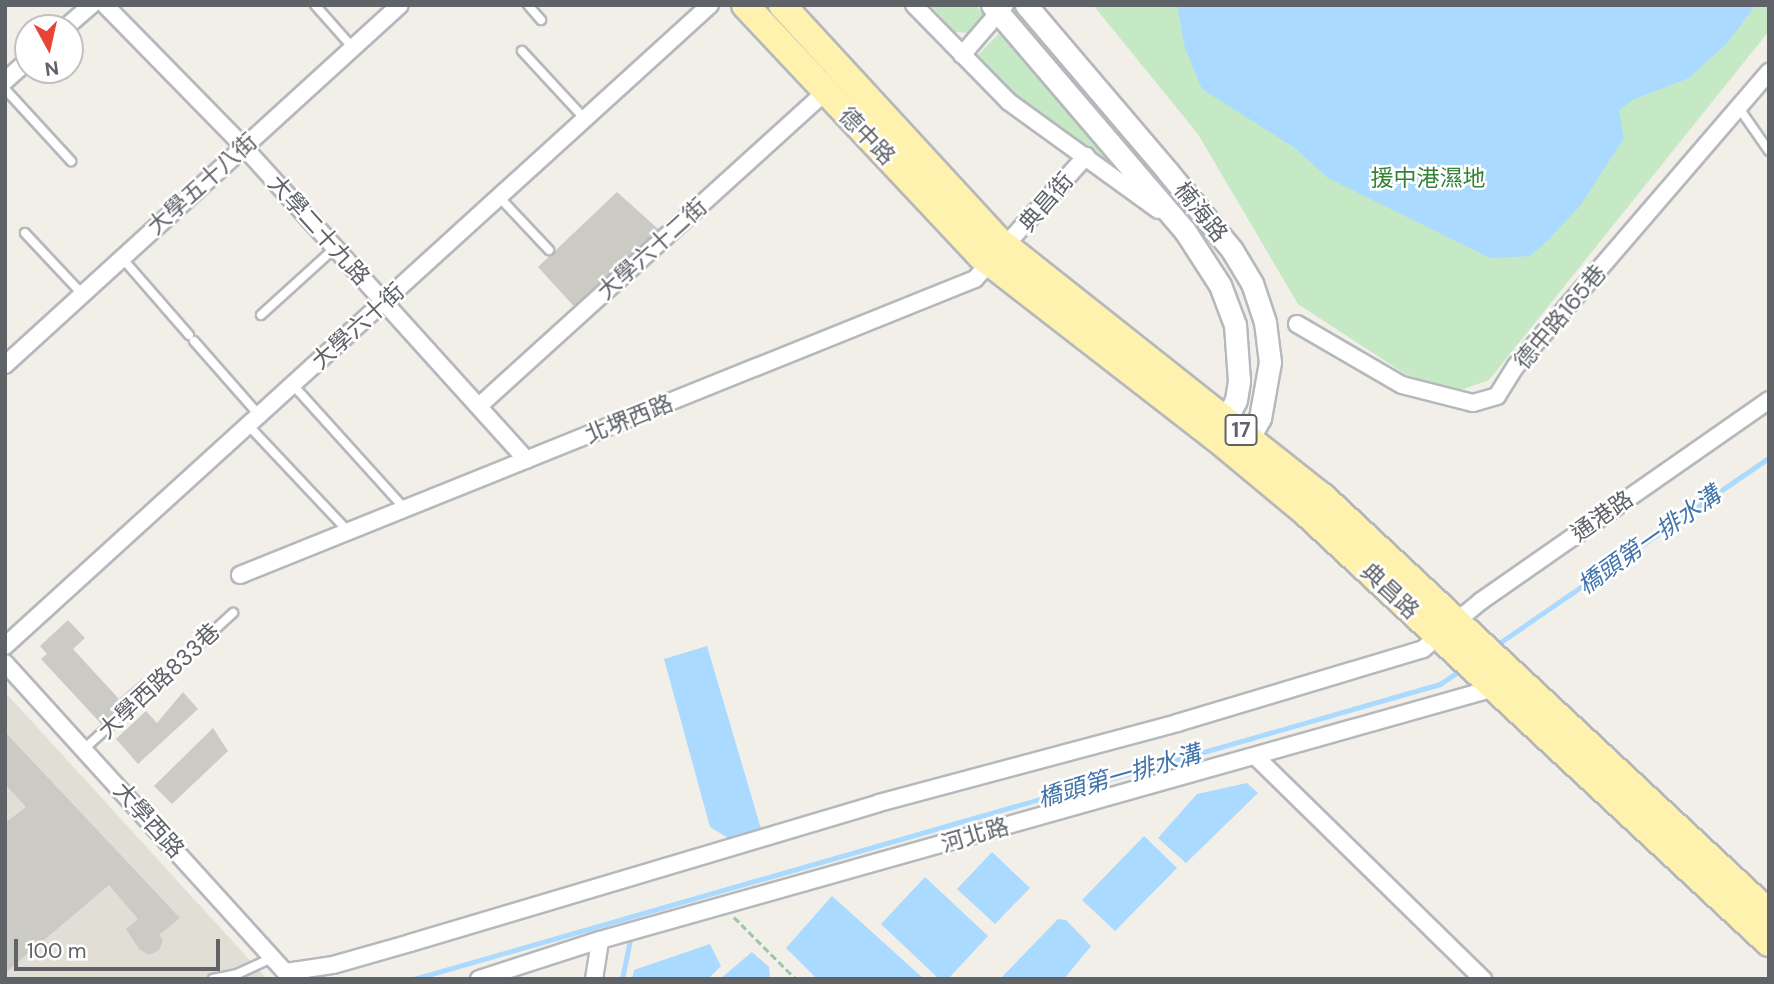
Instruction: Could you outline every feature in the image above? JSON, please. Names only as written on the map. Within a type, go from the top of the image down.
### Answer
[{"type":"main road","name":"德中路","points":[[745,5],[825,92],[998,256]]},
{"type":"main road","name":"德中路","points":[[782,5],[998,256]]},
{"type":"main road","name":"典昌路","points":[[998,256],[1222,428],[1450,633],[1769,913]]},
{"type":"main road","name":"典昌路","points":[[1501,677],[1769,943]]},
{"type":"street","name":"大學二十九路","points":[[105,5],[243,146],[527,460]]},
{"type":"street","name":"大學五十八街","points":[[5,365],[401,5]]},
{"type":"street","name":"大學六十街","points":[[5,646],[710,5]]},
{"type":"street","name":"楠海路","points":[[914,5],[1009,102],[1185,231]]},
{"type":"street","name":"楠海路","points":[[1026,5],[1168,172],[1231,250],[1252,283],[1265,322],[1270,362],[1268,389],[1244,447]]},
{"type":"street","name":"楠海路","points":[[999,8],[1185,231],[1220,285],[1235,325],[1239,381],[1222,428]]},
{"type":"street","points":[[962,55],[999,8]]},
{"type":"street","name":"德中路165巷","points":[[1297,324],[1402,385],[1473,403],[1497,396],[1516,366],[1769,72]]},
{"type":"street","name":"大學六十二街","points":[[479,406],[825,92]]},
{"type":"street","name":"典昌街","points":[[998,256],[1086,156]]},
{"type":"street","name":"北堺西路","points":[[240,575],[975,279],[998,256]]},
{"type":"street","name":"通港路","points":[[289,976],[878,803],[1177,723],[1423,649],[1450,633],[1769,400]]},
{"type":"street","name":"大學西路","points":[[5,663],[289,976]]},
{"type":"street","name":"河北路","points":[[479,979],[604,939],[634,933],[1256,757],[1501,677]]},
{"type":"street","points":[[1256,757],[1483,979]]},
{"type":"street","points":[[594,979],[604,939]]},
{"type":"lane","points":[[314,5],[353,48]]},
{"type":"lane","points":[[528,5],[541,20]]},
{"type":"lane","points":[[522,51],[585,120]]},
{"type":"lane","points":[[5,89],[71,161]]},
{"type":"lane","points":[[1739,108],[1769,150]]},
{"type":"lane","points":[[499,197],[549,250]]},
{"type":"lane","points":[[25,233],[82,294]]},
{"type":"lane","points":[[261,315],[335,248]]},
{"type":"lane","points":[[122,258],[192,338],[254,420],[348,531]]},
{"type":"lane","points":[[293,385],[405,509]]},
{"type":"lane","name":"大學西路833巷","points":[[84,749],[233,613]]},
{"type":"lane","points":[[213,979],[237,974],[274,957]]},
{"type":"path","points":[[724,907],[796,979]]},
{"type":"shaded area","points":[[5,692],[256,967],[267,979],[5,979]]},
{"type":"green space","points":[[930,5],[976,5],[986,18],[969,33],[955,32]]},
{"type":"green space","name":"援中港濕地","points":[[1093,5],[1769,5],[1769,31],[1489,380],[1455,392],[1405,374],[1298,304],[1198,134]]},
{"type":"green space","points":[[1002,30],[1129,179],[1036,115],[978,55]]},
{"type":"water","points":[[1177,5],[1756,5],[1728,42],[1689,78],[1632,100],[1619,111],[1624,138],[1580,206],[1547,241],[1530,256],[1490,258],[1328,178],[1295,148],[1202,89],[1185,48]]},
{"type":"water","points":[[707,646],[762,832],[733,841],[710,827],[664,659]]},
{"type":"water","points":[[1247,783],[1258,793],[1186,863],[1158,838],[1197,794]]},
{"type":"water","points":[[1144,836],[1177,868],[1115,931],[1082,900]]},
{"type":"water","points":[[992,852],[1030,888],[995,924],[957,889]]},
{"type":"water","points":[[925,877],[988,936],[948,979],[939,979],[881,924]]},
{"type":"water","points":[[832,896],[924,979],[817,979],[786,948]]},
{"type":"water","points":[[1058,919],[1066,920],[1091,946],[1064,979],[1000,979]]},
{"type":"water","points":[[710,944],[721,966],[708,979],[632,979],[634,970]]},
{"type":"water","points":[[752,952],[769,967],[770,979],[720,979]]},
{"type":"building","points":[[617,192],[666,236],[581,314],[538,267]]},
{"type":"building","points":[[68,620],[85,638],[73,649],[119,699],[145,676],[152,683],[104,727],[41,659],[47,654],[40,646]]},
{"type":"building","points":[[183,692],[198,709],[138,764],[116,739],[146,711],[157,723]]},
{"type":"building","points":[[213,728],[228,751],[172,804],[154,786]]},
{"type":"building","points":[[5,732],[180,918],[159,935],[163,940],[159,950],[149,955],[139,949],[126,929],[138,919],[109,885],[5,973],[5,823],[26,807],[5,784]]},
{"type":"waterway","name":"橋頭第一排水溝","points":[[1495,646],[1769,458]]},
{"type":"waterway","name":"橋頭第一排水溝","points":[[414,979],[1440,684],[1462,669]]},
{"type":"waterway","points":[[622,979],[631,935]]}]
